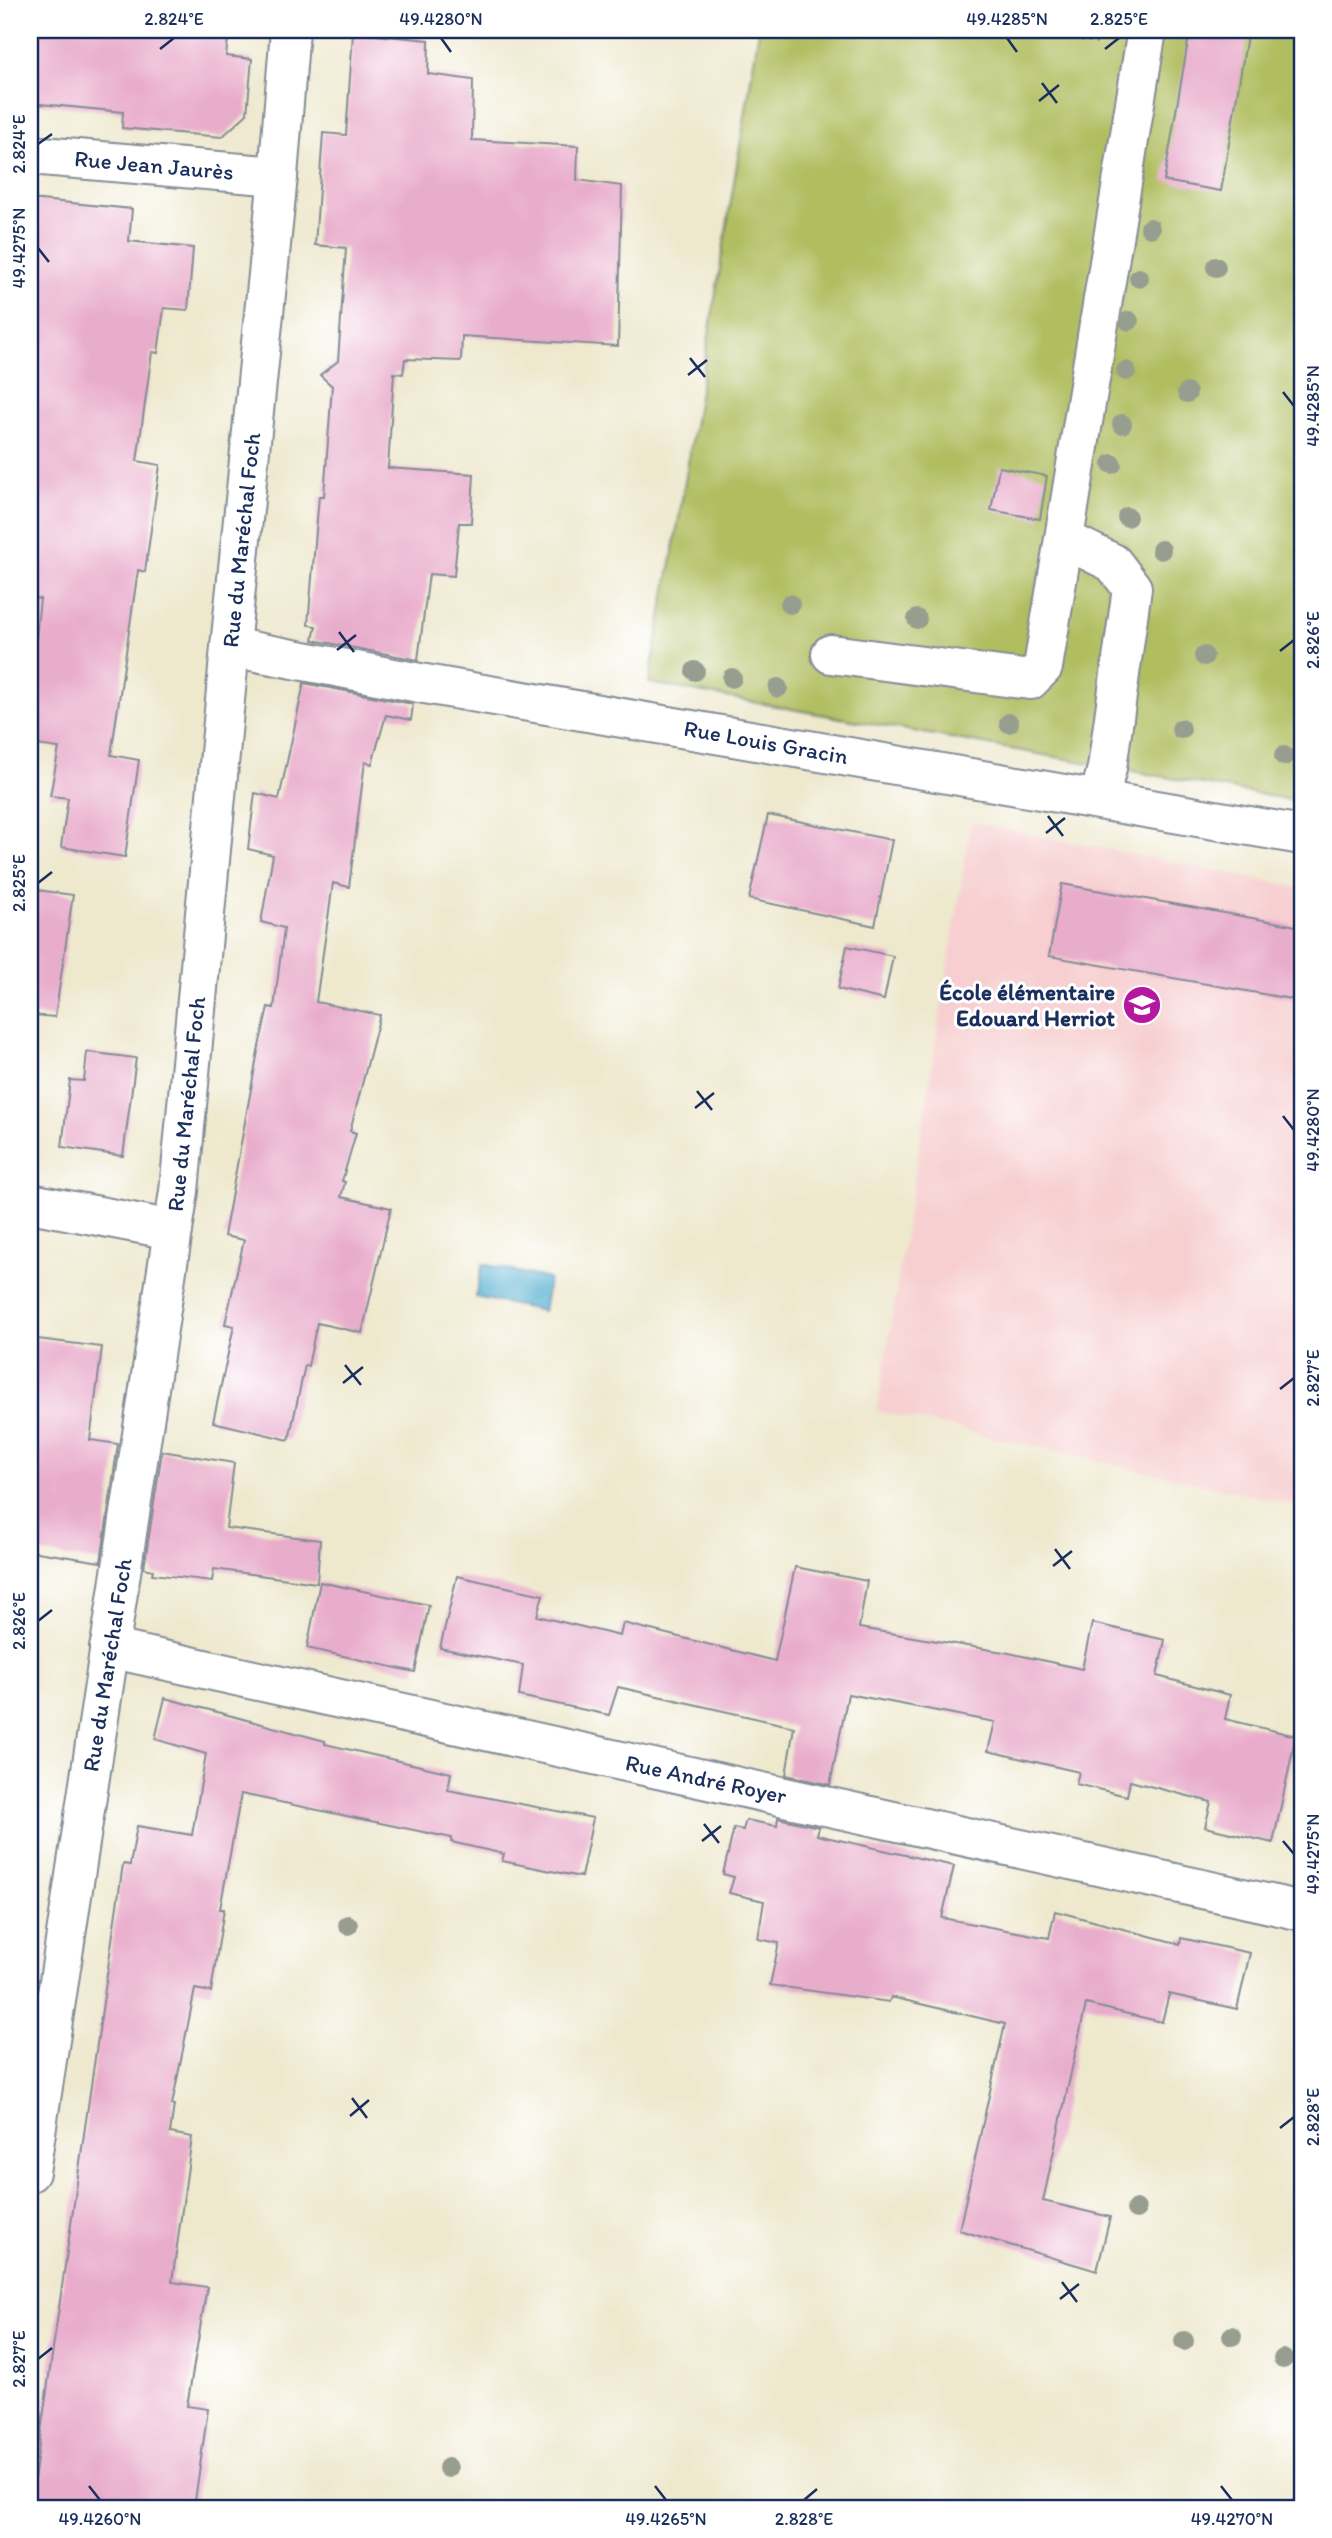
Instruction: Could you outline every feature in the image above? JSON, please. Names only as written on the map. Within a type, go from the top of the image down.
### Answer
[{"type":"street","name":"Rue du Maréchal Foch","points":[[30,2172],[179,1191],[290,30]]},
{"type":"street","points":[[831,654],[1030,680],[1043,667],[1066,540],[1147,30]]},
{"type":"street","name":"Rue Jean Jaurès","points":[[30,155],[278,176]]},
{"type":"street","points":[[1066,540],[1113,563],[1132,588],[1107,768],[1100,799]]},
{"type":"street","name":"Rue Louis Gracin","points":[[230,647],[425,684],[1302,835]]},
{"type":"street","points":[[30,1203],[173,1230]]},
{"type":"street","name":"Rue André Royer","points":[[109,1648],[1302,1911]]},
{"type":"path","points":[[1026,30],[1099,42]]},
{"type":"shaded area","points":[[971,822],[1302,888],[1302,1507],[877,1411]]},
{"type":"green space","points":[[759,30],[1302,30],[1302,802],[649,683],[679,518]]},
{"type":"water","points":[[483,1264],[549,1279],[543,1311],[475,1297]]},
{"type":"building","points":[[30,30],[229,30],[226,56],[252,59],[247,114],[222,137],[122,128],[123,112],[30,103]]},
{"type":"building","points":[[1190,30],[1248,30],[1221,191],[1164,181]]},
{"type":"building","points":[[353,33],[429,40],[428,74],[473,80],[472,140],[578,146],[577,180],[622,186],[618,346],[462,336],[461,361],[405,359],[403,374],[394,373],[388,468],[474,474],[471,523],[459,523],[454,576],[429,574],[418,660],[313,640],[316,626],[308,625],[319,496],[324,496],[332,386],[320,375],[338,361],[346,248],[315,245],[323,133],[346,135]]},
{"type":"building","points":[[30,199],[132,209],[129,241],[193,248],[188,310],[164,308],[158,353],[152,352],[137,461],[160,465],[145,572],[138,570],[111,755],[139,760],[125,857],[61,847],[68,798],[50,796],[59,748],[30,744],[30,695],[40,599],[30,598]]},
{"type":"building","points":[[999,467],[1047,476],[1040,519],[991,510]]},
{"type":"building","points":[[304,683],[413,704],[411,720],[386,715],[372,764],[365,762],[349,887],[333,883],[316,1002],[380,1015],[350,1131],[356,1133],[342,1181],[345,1182],[341,1197],[391,1208],[362,1333],[317,1323],[289,1440],[213,1422],[234,1326],[225,1324],[244,1240],[224,1236],[258,1051],[268,1007],[274,1008],[284,928],[261,922],[273,855],[248,849],[255,793],[279,799]]},
{"type":"building","points":[[768,815],[892,840],[875,926],[749,899]]},
{"type":"building","points":[[1062,884],[1302,927],[1302,1001],[1049,956]]},
{"type":"building","points":[[30,889],[73,895],[55,1017],[30,1015]]},
{"type":"building","points":[[847,946],[893,956],[884,1000],[838,989]]},
{"type":"building","points":[[87,1052],[136,1058],[123,1156],[62,1147],[70,1080],[84,1081]]},
{"type":"building","points":[[30,1338],[102,1347],[90,1440],[118,1444],[101,1562],[30,1551]]},
{"type":"building","points":[[162,1451],[234,1463],[226,1528],[320,1540],[317,1583],[214,1569],[212,1581],[152,1574],[153,1570],[144,1568]]},
{"type":"building","points":[[795,1567],[867,1581],[859,1628],[1009,1653],[1082,1669],[1092,1623],[1165,1640],[1157,1676],[1230,1695],[1225,1719],[1296,1736],[1273,1843],[1205,1827],[1211,1802],[1130,1781],[1127,1796],[1076,1784],[1079,1772],[988,1751],[995,1722],[848,1694],[830,1785],[786,1775],[794,1727],[618,1687],[609,1715],[519,1696],[523,1665],[440,1648],[457,1576],[543,1595],[537,1616],[620,1636],[623,1623],[775,1661]]},
{"type":"building","points":[[320,1582],[429,1605],[415,1672],[307,1648]]},
{"type":"building","points":[[165,1698],[325,1741],[325,1744],[451,1773],[448,1790],[593,1818],[581,1877],[502,1861],[504,1854],[451,1842],[452,1838],[241,1794],[220,1909],[224,1909],[211,1992],[195,1989],[172,2105],[170,2133],[192,2137],[172,2282],[207,2287],[187,2406],[208,2409],[194,2508],[30,2508],[123,1864],[130,1865],[137,1826],[192,1835],[206,1754],[155,1739]]},
{"type":"building","points":[[778,1818],[819,1827],[817,1835],[954,1866],[942,1918],[1049,1938],[1055,1911],[1180,1944],[1181,1938],[1250,1953],[1237,2009],[1169,1994],[1162,2022],[1086,2004],[1043,2201],[1110,2217],[1097,2271],[959,2230],[1005,2024],[891,1997],[889,2002],[770,1985],[779,1943],[758,1939],[764,1901],[729,1893],[734,1877],[723,1874],[734,1828],[743,1830],[746,1820],[777,1826]]},
{"type":"place","name":"École élémentaire Edouard Herriot","points":[[1142,1005]]}]
